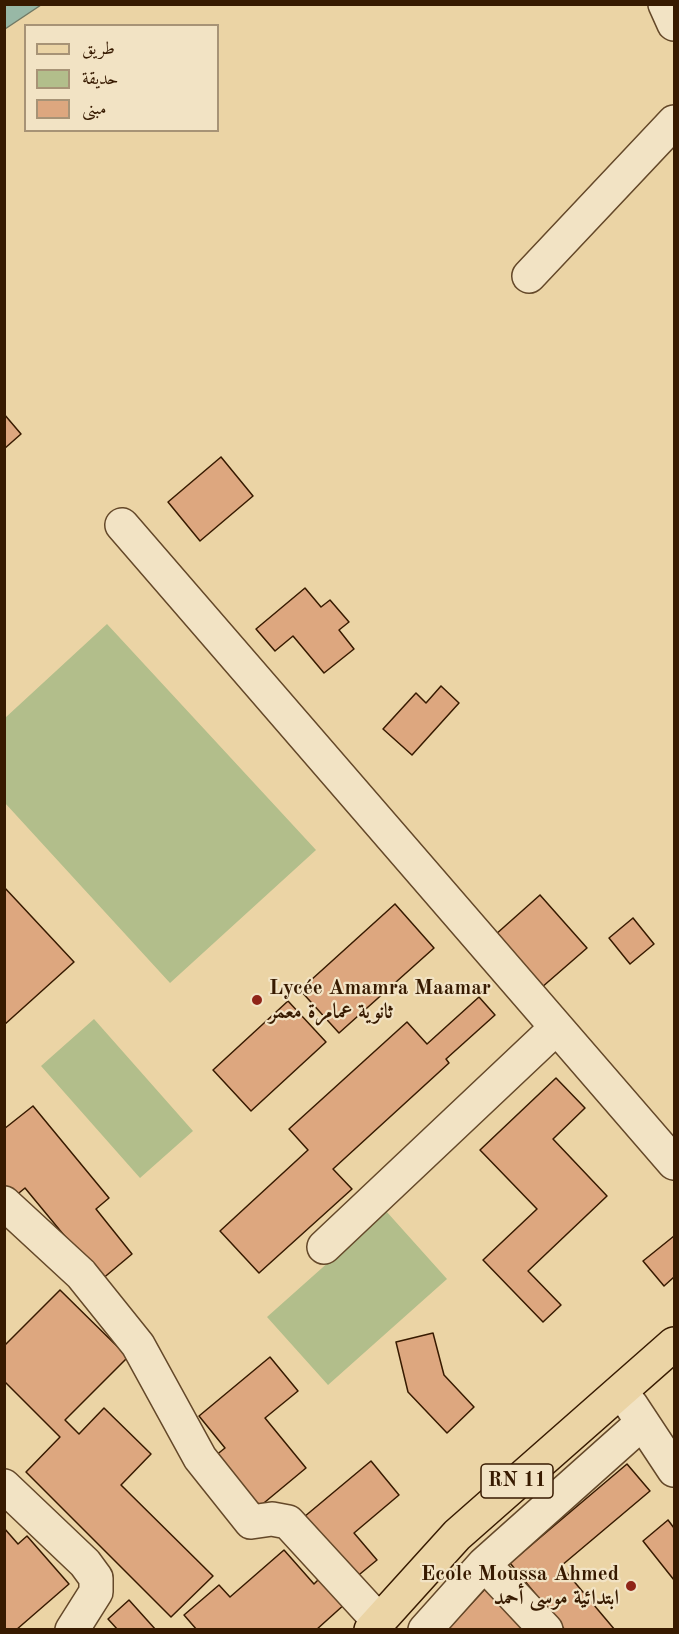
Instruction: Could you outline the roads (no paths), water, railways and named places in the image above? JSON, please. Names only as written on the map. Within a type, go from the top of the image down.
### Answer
[{"type":"main road","name":"RN 11","points":[[375,1625],[457,1535],[675,1344]]},
{"type":"street","points":[[665,4],[675,24]]},
{"type":"street","points":[[529,276],[675,122]]},
{"type":"street","points":[[122,525],[675,1163]]},
{"type":"street","points":[[324,1246],[556,1028]]},
{"type":"street","points":[[4,1203],[81,1274],[138,1344],[200,1458],[250,1522],[272,1519],[288,1522],[375,1625]]},
{"type":"street","points":[[622,1390],[675,1470]]},
{"type":"street","points":[[425,1629],[484,1564],[642,1423]]},
{"type":"street","points":[[4,1486],[85,1563],[96,1578],[96,1592],[72,1629]]},
{"type":"street","points":[[484,1564],[546,1629]]},
{"type":"place","name":"Lycée Amamra Maamar ثانوية عمامرة معمر","points":[[257,1000]]},
{"type":"place","name":"Ecole Moussa Ahmed ابتدائية موسى أحمد","points":[[631,1586]]}]
